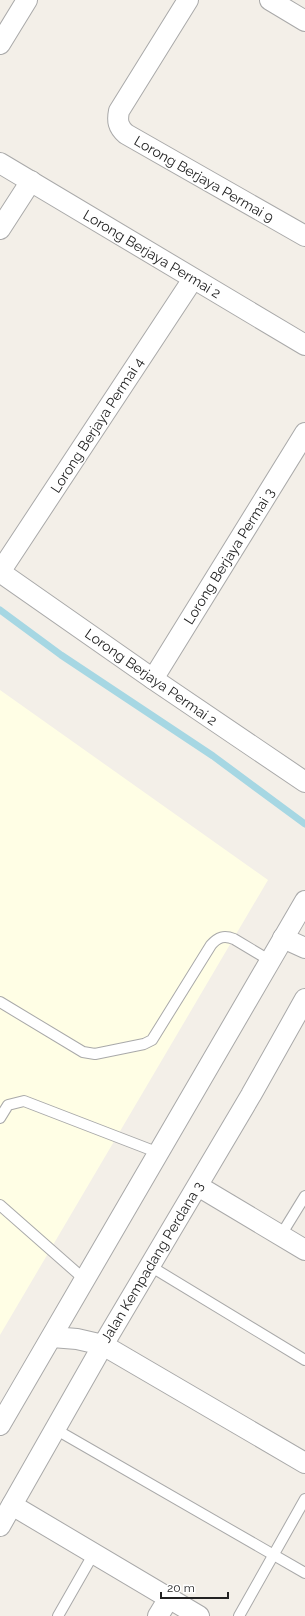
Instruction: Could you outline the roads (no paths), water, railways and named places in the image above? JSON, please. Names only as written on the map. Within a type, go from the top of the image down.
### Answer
[{"type":"street","points":[[0,44],[28,0]]},
{"type":"street","name":"Lorong Berjaya Permai 9","points":[[188,0],[119,111],[118,124],[121,130],[126,134],[305,236]]},
{"type":"street","points":[[270,0],[305,21]]},
{"type":"street","name":"Lorong Berjaya Permai 2","points":[[0,163],[305,345]]},
{"type":"street","points":[[0,230],[31,181]]},
{"type":"street","name":"Lorong Berjaya Permai 4","points":[[0,572],[193,279]]},
{"type":"street","name":"Lorong Berjaya Permai 3","points":[[153,679],[305,433]]},
{"type":"street","name":"Lorong Berjaya Permai 2","points":[[0,572],[153,679],[305,781]]},
{"type":"street","points":[[2,1419],[52,1337],[84,1279],[159,1153],[269,960],[305,901]]},
{"type":"street","points":[[282,938],[305,948]]},
{"type":"street","name":"Jalan Kempadang Perdana 3","points":[[0,1526],[103,1345],[198,1186],[305,999]]},
{"type":"street","points":[[198,1186],[305,1250]]},
{"type":"street","points":[[52,1337],[77,1339],[103,1345],[305,1463]]},
{"type":"street","points":[[12,1504],[199,1616]]},
{"type":"street","points":[[158,1616],[169,1598]]},
{"type":"lane","points":[[0,1002],[83,1052],[95,1054],[144,1044],[152,1040],[215,940],[221,937],[234,939],[269,960]]},
{"type":"lane","points":[[0,1118],[8,1105],[24,1102],[159,1153]]},
{"type":"lane","points":[[281,1236],[305,1196]]},
{"type":"lane","points":[[0,1205],[84,1279]]},
{"type":"lane","points":[[150,1266],[305,1360]]},
{"type":"lane","points":[[55,1429],[305,1573]]},
{"type":"lane","points":[[239,1616],[305,1499]]},
{"type":"lane","points":[[58,1616],[94,1553]]},
{"type":"waterway","points":[[0,610],[61,655],[213,756],[305,824]]}]
